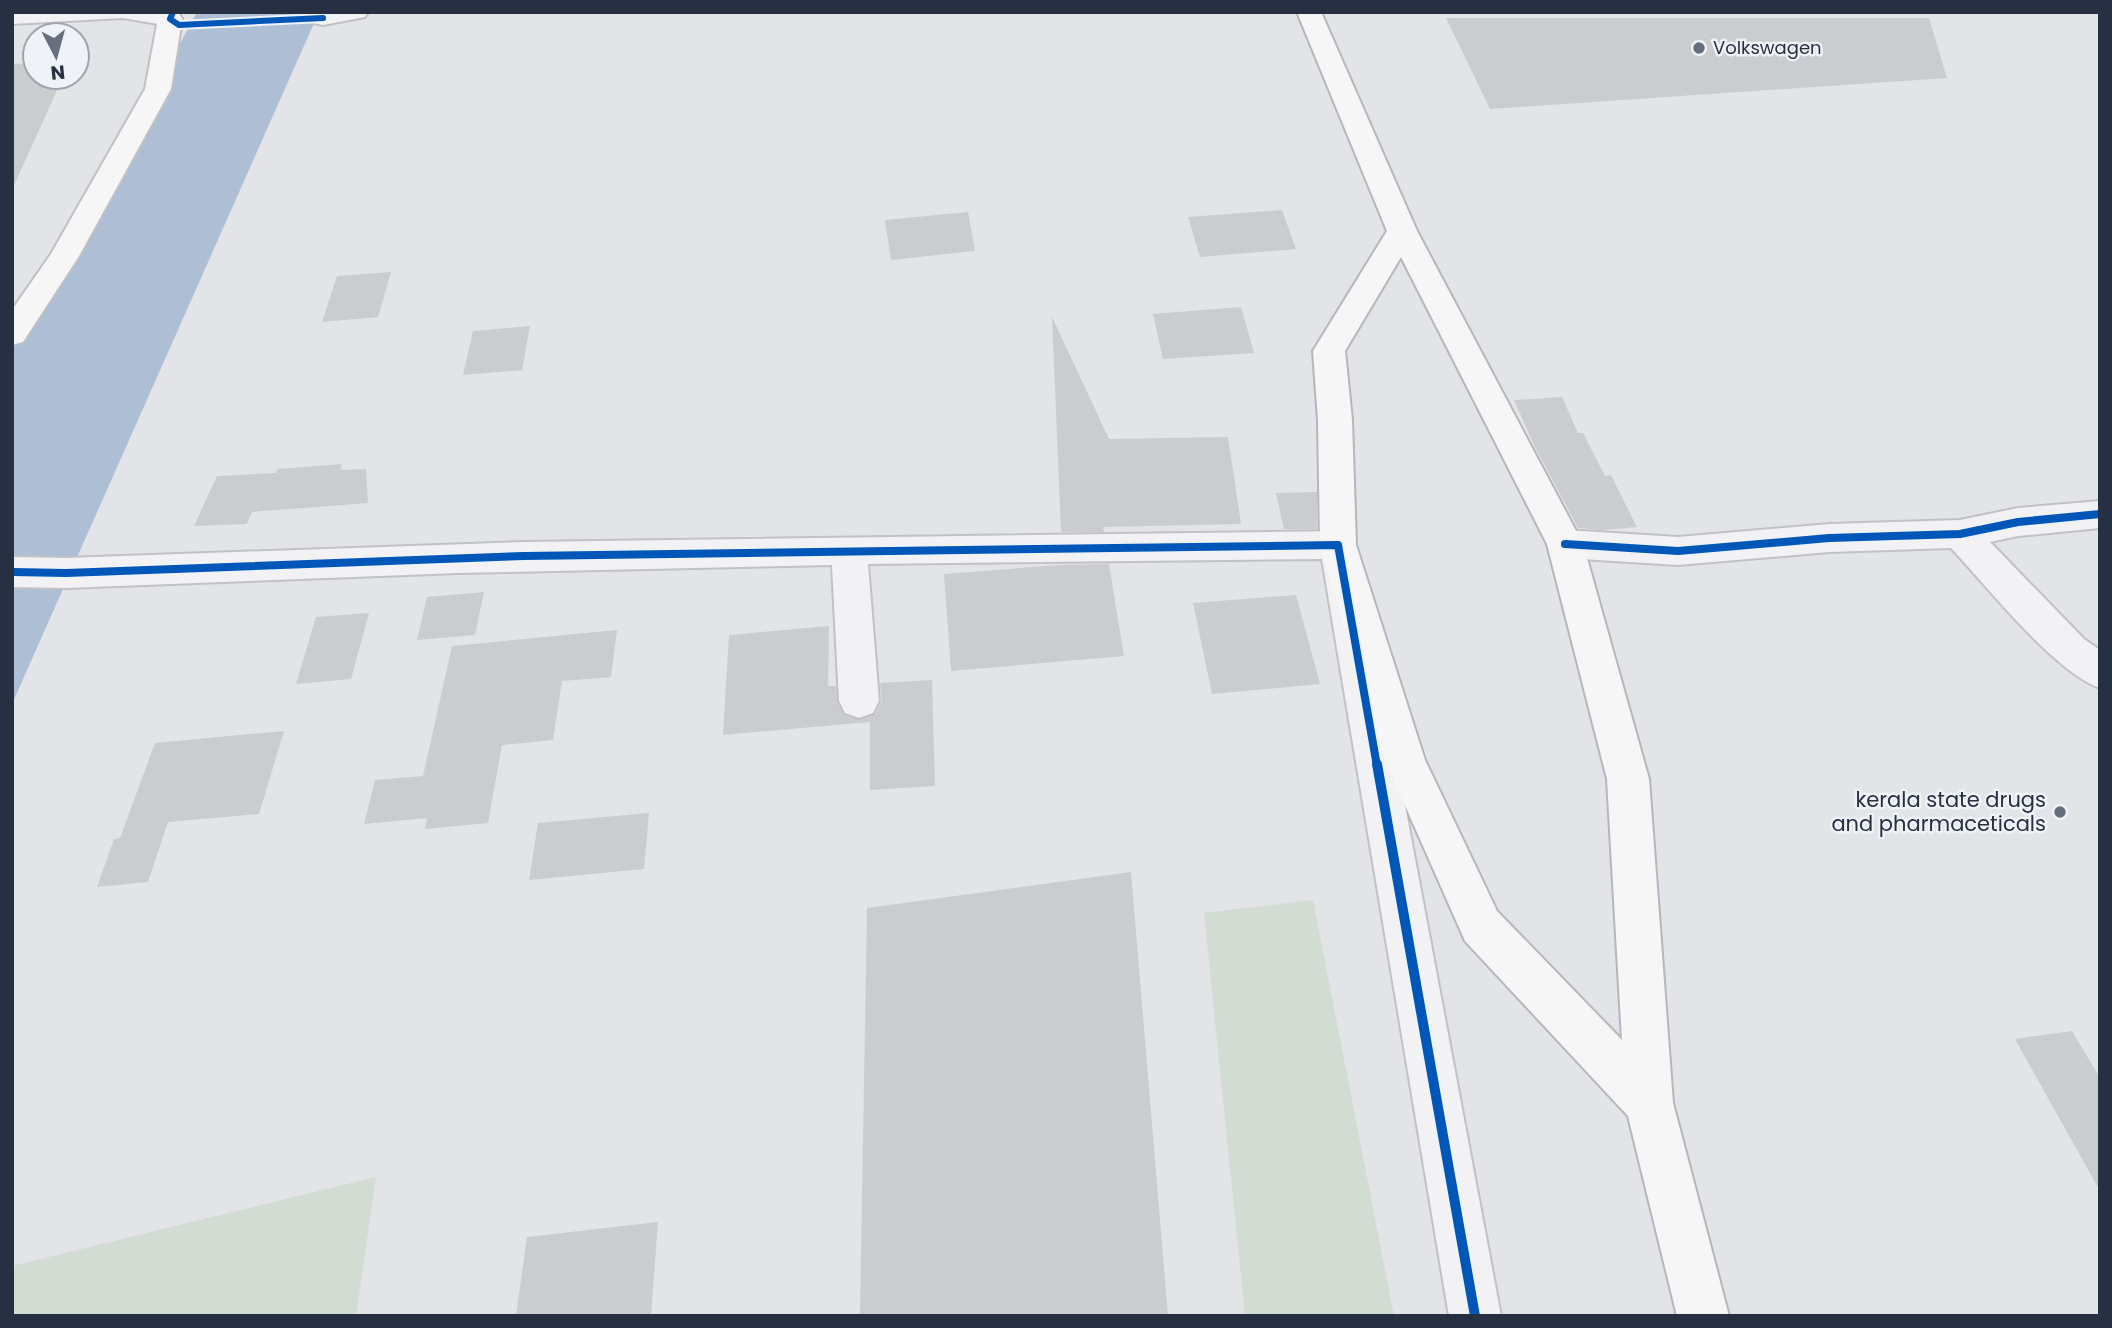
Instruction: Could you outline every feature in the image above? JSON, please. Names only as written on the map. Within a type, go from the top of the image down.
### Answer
[{"type":"main road","points":[[1309,12],[1402,231],[1565,544],[1628,779],[1649,1103],[1703,1316]]},
{"type":"main road","points":[[12,334],[64,256],[158,89],[170,19]]},
{"type":"main road","points":[[1402,231],[1329,351],[1335,420],[1338,545],[1405,760],[1481,926],[1649,1103]]},
{"type":"street","points":[[12,17],[117,12]]},
{"type":"street","points":[[129,12],[170,19]]},
{"type":"street","points":[[323,18],[356,12]]},
{"type":"street","points":[[1565,544],[1678,551],[1829,538],[1960,534],[2018,522],[2100,514]]},
{"type":"street","points":[[1960,534],[2070,650],[2100,672]]},
{"type":"street","points":[[12,572],[66,573],[588,555],[849,552],[974,547],[1338,545],[1475,1316]]},
{"type":"street","points":[[849,552],[859,701]]},
{"type":"shaded area","points":[[1313,900],[1394,1316],[1245,1316],[1204,913]]},
{"type":"shaded area","points":[[376,1177],[356,1316],[12,1316],[12,1266]]},
{"type":"water","points":[[197,12],[319,12],[12,704],[12,342],[140,118]]},
{"type":"building","name":"Volkswagen","points":[[1446,18],[1929,18],[1947,78],[1490,109]]},
{"type":"building","points":[[12,64],[21,64],[21,91],[57,91],[12,190]]},
{"type":"building","points":[[1282,210],[1296,249],[1200,257],[1188,217]]},
{"type":"building","points":[[968,212],[975,251],[891,260],[885,220]]},
{"type":"building","points":[[391,272],[378,317],[322,322],[337,276]]},
{"type":"building","points":[[1241,307],[1254,353],[1163,359],[1153,314]]},
{"type":"building","points":[[1052,317],[1109,439],[1228,437],[1241,524],[1103,527],[1104,532],[1061,532]]},
{"type":"building","points":[[530,326],[522,370],[463,375],[473,331]]},
{"type":"building","points":[[1562,397],[1578,433],[1583,433],[1605,476],[1611,475],[1637,527],[1603,530],[1578,528],[1534,445],[1514,400]]},
{"type":"building","points":[[342,464],[340,470],[366,469],[368,503],[252,512],[247,524],[194,526],[217,476],[276,473],[277,469]]},
{"type":"building","points":[[1317,492],[1317,529],[1284,529],[1276,493]]},
{"type":"building","points":[[1109,564],[1124,656],[951,671],[944,574]]},
{"type":"building","points":[[484,592],[475,635],[417,640],[427,597]]},
{"type":"building","points":[[1296,595],[1320,684],[1212,694],[1193,603]]},
{"type":"building","points":[[369,613],[351,679],[296,684],[316,617]]},
{"type":"building","points":[[829,626],[828,686],[836,686],[837,702],[844,715],[860,720],[875,714],[882,701],[880,683],[932,680],[935,786],[870,790],[870,722],[723,735],[729,635]]},
{"type":"building","points":[[617,630],[611,677],[562,681],[553,740],[502,745],[488,823],[425,829],[427,818],[364,824],[375,780],[423,776],[452,646]]},
{"type":"building","points":[[284,731],[259,814],[168,822],[148,882],[97,887],[114,839],[120,838],[155,743]]},
{"type":"building","points":[[649,813],[644,869],[529,880],[538,823]]},
{"type":"building","points":[[1131,872],[1168,1316],[860,1316],[867,908]]},
{"type":"building","points":[[2072,1031],[2100,1078],[2100,1191],[2015,1039]]},
{"type":"building","points":[[658,1222],[651,1316],[516,1316],[527,1237]]},
{"type":"cycle path","points":[[173,12],[170,19],[179,25],[323,18]]},
{"type":"cycle path","points":[[1565,544],[1678,551],[1829,538],[1960,534],[2018,522],[2100,514]]},
{"type":"cycle path","points":[[12,572],[66,573],[590,555],[1338,545],[1475,1316]]},
{"type":"place","name":"Volkswagen","points":[[1699,48]]},
{"type":"place","name":"kerala state drugs and pharmaceticals","points":[[2060,812]]}]
